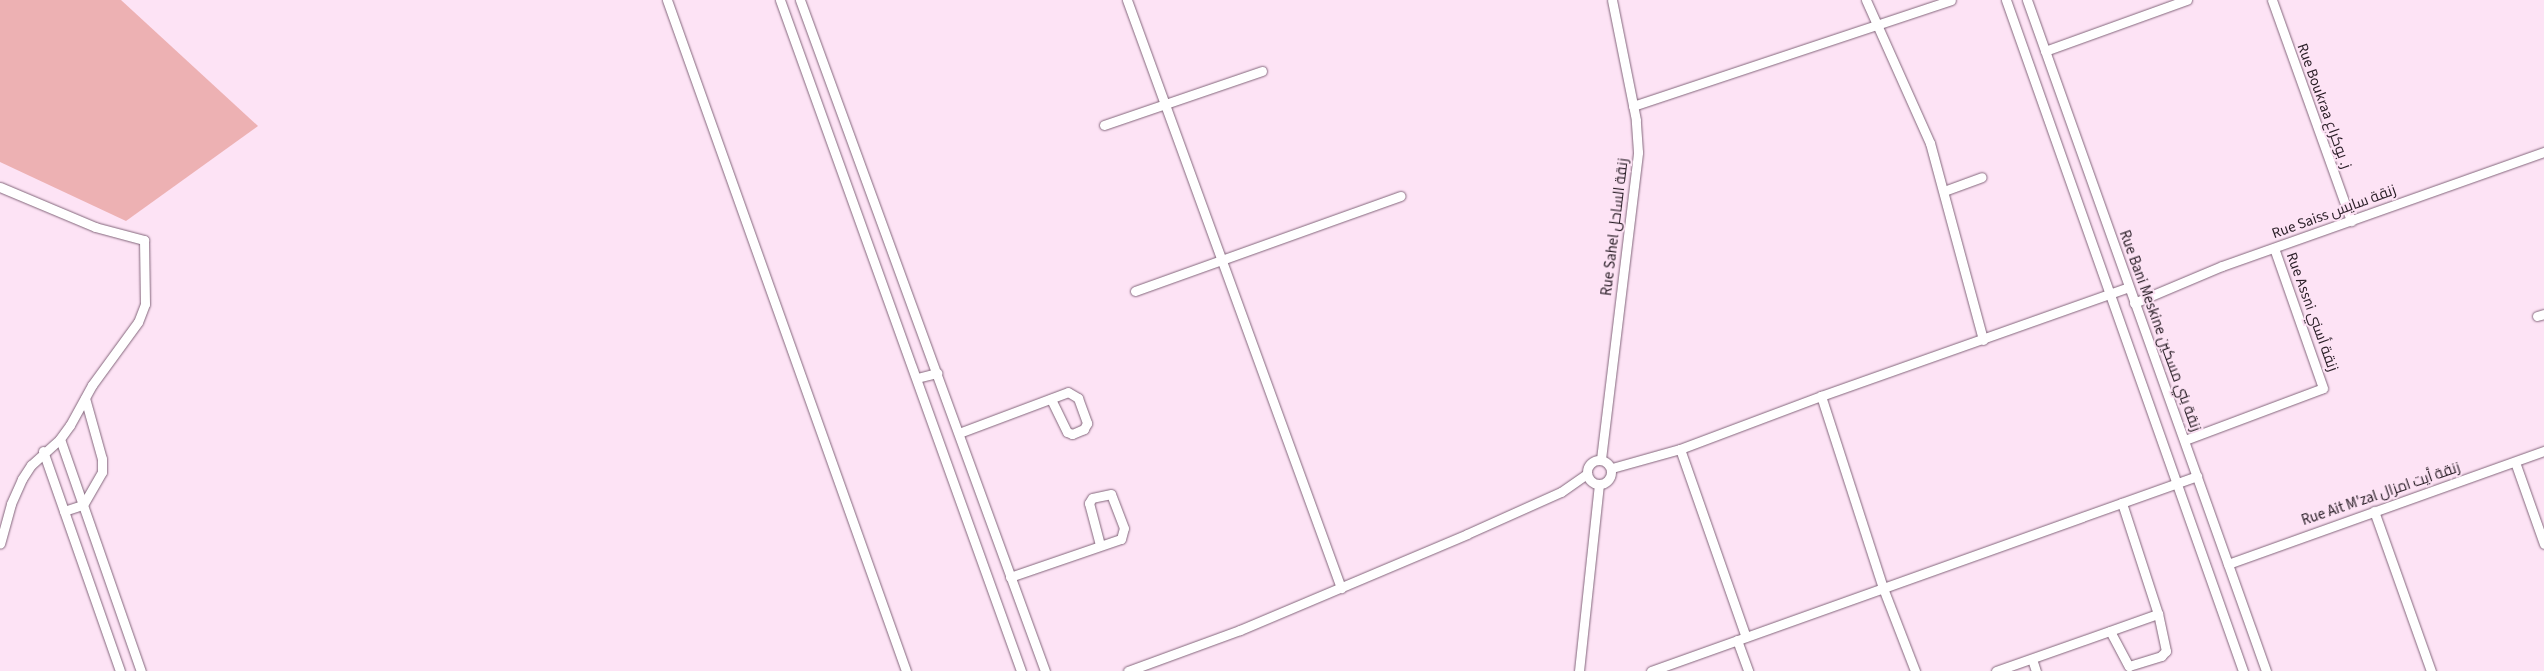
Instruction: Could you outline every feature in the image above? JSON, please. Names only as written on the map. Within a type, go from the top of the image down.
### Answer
[{"type":"street","points":[[668,0],[906,671]]},
{"type":"street","points":[[780,0],[1021,671]]},
{"type":"street","points":[[800,0],[1046,671]]},
{"type":"street","points":[[1127,0],[1224,259],[1341,588]]},
{"type":"street","name":"Rue Sahel زنقة الساحل","points":[[1601,459],[1638,152],[1633,106],[1612,0]]},
{"type":"street","points":[[1866,0],[1930,143],[1983,340]]},
{"type":"street","points":[[1633,106],[1951,0]]},
{"type":"street","points":[[2006,0],[2109,294],[2179,483],[2243,671]]},
{"type":"street","name":"Rue Bani Meskine زنقة بني مسكين","points":[[2027,0],[2266,671]]},
{"type":"street","points":[[2045,51],[2187,0]]},
{"type":"street","name":"Rue Boukraa ز. بوكراع","points":[[2272,0],[2351,221]]},
{"type":"street","points":[[1104,125],[1262,71]]},
{"type":"street","name":"Rue Saiss زنقة سايس","points":[[2134,303],[2274,248],[2544,152]]},
{"type":"street","points":[[1944,191],[1982,177]]},
{"type":"street","points":[[0,187],[81,222],[144,240],[143,313],[85,398],[60,439],[43,451],[17,489],[0,544]]},
{"type":"street","points":[[1135,291],[1401,196]]},
{"type":"street","name":"Rue Assni زنقة أسني","points":[[2185,440],[2323,388],[2274,248]]},
{"type":"street","points":[[1612,468],[1680,449],[1821,396],[2128,287]]},
{"type":"street","points":[[917,378],[937,373]]},
{"type":"street","points":[[959,433],[1068,392],[1076,395],[1086,422],[1084,429],[1072,434],[1067,432],[1051,399]]},
{"type":"street","points":[[1821,396],[1883,588],[1915,671]]},
{"type":"street","points":[[64,511],[83,505],[98,480],[102,459],[85,398]]},
{"type":"street","points":[[60,439],[141,671]]},
{"type":"street","points":[[1680,449],[1741,639],[1748,671]]},
{"type":"street","points":[[43,451],[120,671]]},
{"type":"street","name":"Rue Ait M'zal زنقة أيت امزال","points":[[2228,564],[2544,451]]},
{"type":"street","points":[[1128,671],[1240,630],[1561,492],[1587,474],[1591,463],[1601,459],[1612,468]]},
{"type":"street","points":[[2515,462],[2544,544]]},
{"type":"street","points":[[1587,474],[1593,482],[1599,484],[1610,478],[1612,468]]},
{"type":"street","points":[[1651,671],[2197,476]]},
{"type":"street","points":[[1579,671],[1599,484]]},
{"type":"street","points":[[1010,577],[1100,545],[1120,540],[1124,534],[1111,494],[1092,498],[1089,504],[1100,545]]},
{"type":"street","points":[[2110,631],[2126,665],[2161,656],[2166,645],[2158,614],[2122,503]]},
{"type":"street","points":[[2374,511],[2432,671]]},
{"type":"street","points":[[1996,671],[2158,614]]},
{"type":"street","points":[[2032,659],[2036,671]]},
{"type":"shaded area","points":[[0,0],[121,0],[258,126],[126,221],[0,162]]}]
